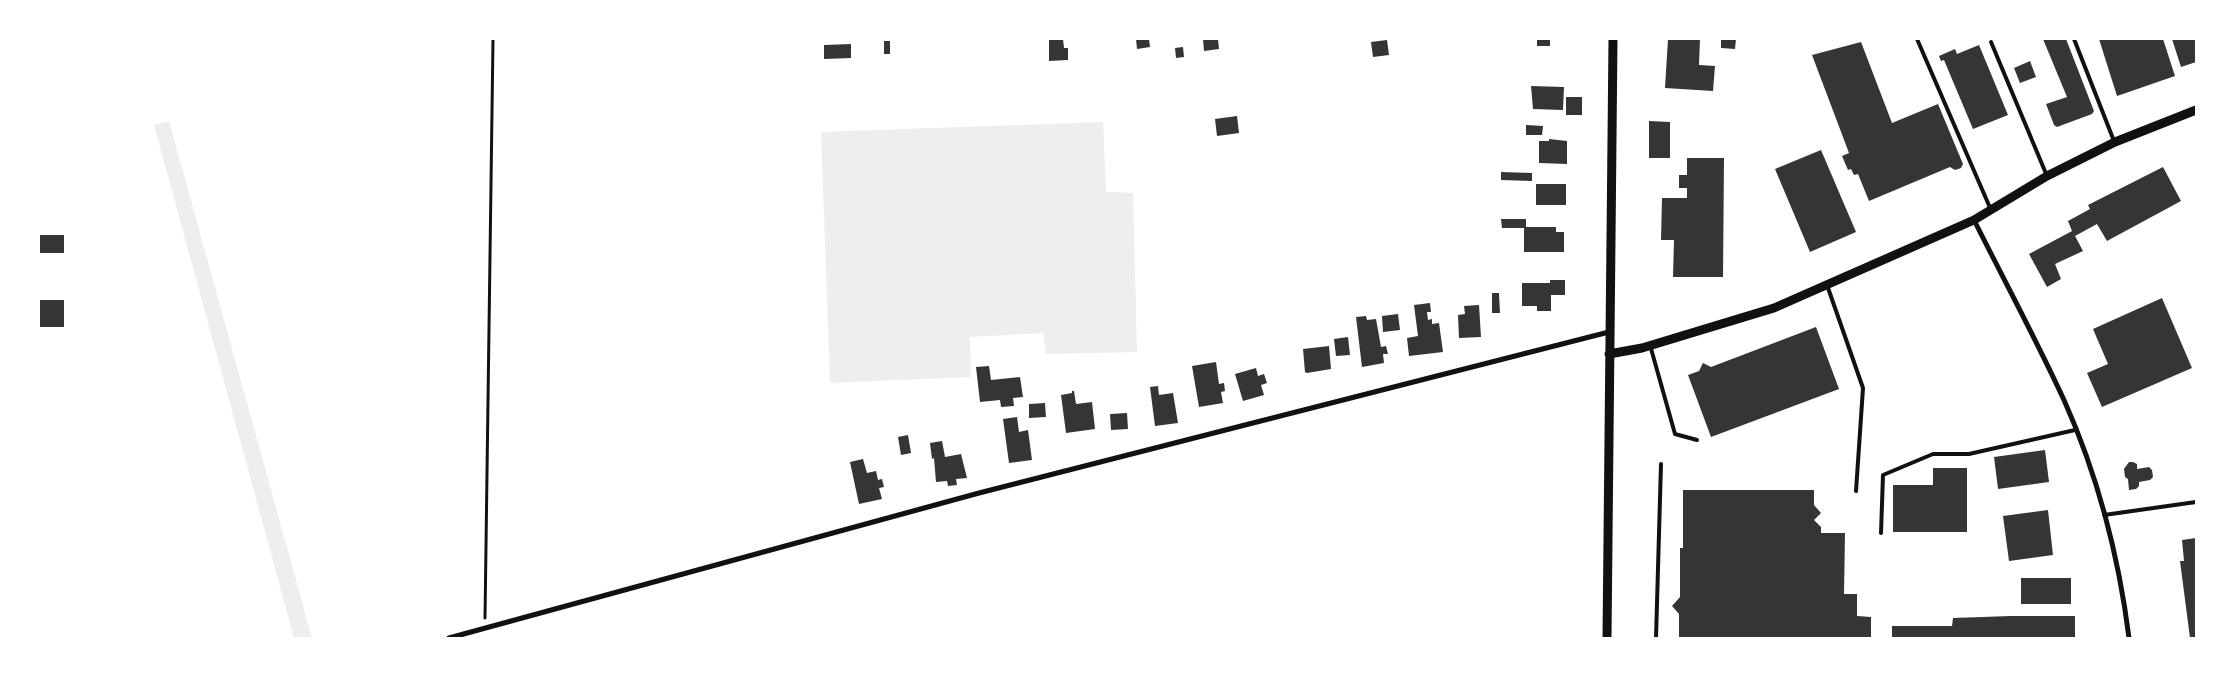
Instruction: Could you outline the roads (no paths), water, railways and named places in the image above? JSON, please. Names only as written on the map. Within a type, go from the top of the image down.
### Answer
[{"type":"street","points":[[1607,638],[1613,39]]},
{"type":"street","points":[[1609,354],[1650,345],[1774,308],[1974,220],[2047,176],[2115,142],[2196,110]]},
{"type":"street","points":[[1974,220],[2064,401],[2075,430],[2104,515],[2124,600],[2129,638]]},
{"type":"street","points":[[449,638],[980,493],[1609,332]]},
{"type":"lane","points":[[1917,39],[1992,210]]},
{"type":"lane","points":[[2074,39],[2115,142]]},
{"type":"lane","points":[[1991,42],[2047,176]]},
{"type":"lane","points":[[1827,285],[1863,388],[1856,491]]},
{"type":"lane","points":[[1650,345],[1675,434],[1697,440]]},
{"type":"lane","points":[[1881,533],[1883,476],[1933,454],[1969,454],[2075,430]]},
{"type":"lane","points":[[1656,638],[1661,464]]},
{"type":"lane","points":[[2104,515],[2196,502]]}]
